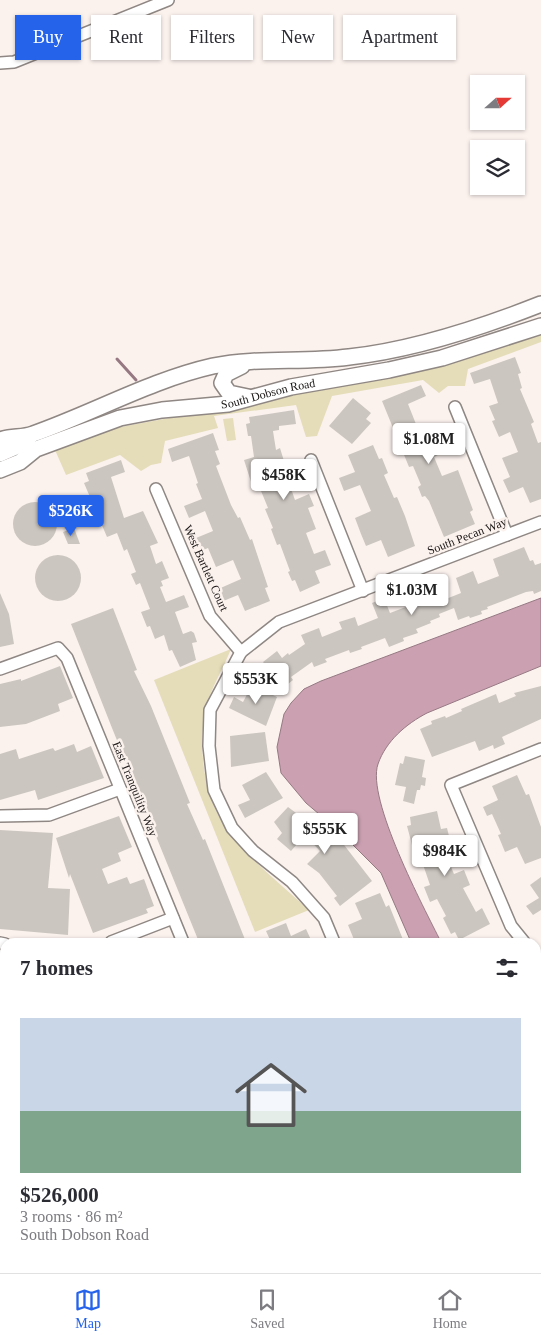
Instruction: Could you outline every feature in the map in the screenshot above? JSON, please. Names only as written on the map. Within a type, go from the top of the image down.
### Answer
[{"type":"street","points":[[0,63],[14,62],[168,0]]},
{"type":"street","name":"South Dobson Road","points":[[0,440],[33,442],[170,378],[214,366],[265,359],[349,357],[382,352],[472,329],[541,304]]},
{"type":"street","name":"South Dobson Road","points":[[0,454],[25,443],[120,418],[162,410],[206,408],[315,382],[389,370],[442,358],[541,326]]},
{"type":"street","points":[[254,397],[229,393],[224,388],[223,379],[236,368],[265,359]]},
{"type":"street","points":[[455,407],[507,535]]},
{"type":"street","name":"South Dobson Road","points":[[0,470],[20,462],[33,442]]},
{"type":"street","points":[[311,460],[363,591]]},
{"type":"street","name":"West Bartlett Court","points":[[156,489],[210,616],[241,652]]},
{"type":"street","name":"South Pecan Way","points":[[241,652],[279,622],[541,522]]},
{"type":"street","name":"East Tranquility Way","points":[[0,669],[58,648],[67,658],[180,938]]},
{"type":"street","points":[[241,652],[210,710],[209,746],[214,790],[232,828],[253,852],[292,882],[324,918],[332,938]]},
{"type":"street","points":[[521,938],[511,926],[451,786],[541,749]]},
{"type":"street","points":[[0,816],[49,815],[120,789]]},
{"type":"street","points":[[121,938],[173,918]]},
{"type":"shaded area","points":[[541,332],[541,342],[468,369],[465,386],[448,386],[439,393],[423,380],[332,396],[317,436],[306,437],[296,405],[214,416],[218,428],[165,441],[161,463],[151,465],[141,471],[120,455],[66,475],[55,450],[115,428],[218,409]]},
{"type":"shaded area","points":[[233,418],[236,440],[227,441],[223,419]]},
{"type":"shaded area","points":[[541,598],[541,666],[419,717],[391,741],[378,764],[377,780],[380,802],[388,827],[410,880],[439,938],[409,938],[381,873],[339,831],[306,803],[281,773],[277,747],[284,714],[304,689]]},
{"type":"shaded area","points":[[231,649],[209,698],[204,722],[202,739],[203,757],[209,793],[224,825],[234,839],[261,867],[309,910],[255,932],[154,680]]},
{"type":"building","points":[[515,357],[521,373],[518,374],[522,388],[520,389],[534,422],[531,424],[538,443],[541,442],[541,499],[530,503],[523,487],[509,493],[503,480],[510,477],[502,458],[518,452],[510,432],[499,437],[492,421],[495,420],[489,406],[498,403],[490,379],[474,384],[470,373]]},
{"type":"building","points":[[421,385],[426,396],[408,404],[418,429],[429,424],[444,452],[434,457],[442,476],[458,470],[473,510],[470,512],[475,524],[444,537],[429,501],[425,496],[422,497],[418,487],[421,485],[413,466],[409,467],[382,401]]},
{"type":"building","points":[[353,398],[371,413],[366,419],[371,423],[352,444],[329,426]]},
{"type":"building","points":[[294,410],[296,424],[279,426],[279,430],[273,431],[276,450],[280,448],[284,461],[274,464],[280,486],[289,483],[295,500],[309,494],[314,506],[308,508],[316,529],[306,533],[314,554],[325,550],[331,565],[315,571],[320,583],[300,592],[295,580],[292,581],[288,572],[290,571],[280,544],[277,545],[271,529],[273,528],[265,509],[268,508],[259,486],[253,488],[244,460],[254,457],[251,436],[248,436],[246,424],[250,423],[249,417]]},
{"type":"building","points":[[213,433],[219,450],[215,451],[220,464],[216,466],[231,505],[238,518],[240,517],[250,540],[252,539],[268,587],[265,588],[270,601],[245,611],[238,595],[221,602],[216,590],[241,579],[233,560],[216,567],[208,548],[201,551],[196,538],[213,531],[205,511],[189,518],[184,506],[202,499],[196,484],[198,483],[189,456],[172,462],[168,449]]},
{"type":"building","points":[[373,445],[379,459],[382,458],[388,473],[384,475],[394,498],[397,497],[415,546],[388,557],[381,540],[366,546],[361,534],[355,518],[371,511],[360,485],[344,491],[339,478],[355,472],[348,455]]},
{"type":"building","points":[[121,460],[125,472],[111,477],[124,518],[143,511],[158,543],[150,546],[156,564],[162,561],[169,578],[161,581],[163,586],[160,587],[166,602],[184,595],[189,607],[175,612],[183,634],[191,631],[194,633],[197,642],[192,643],[196,660],[180,667],[172,650],[169,651],[164,635],[155,639],[150,626],[147,627],[141,612],[150,609],[140,583],[136,585],[131,574],[136,572],[127,549],[124,551],[117,533],[107,537],[84,483],[89,481],[86,473]]},
{"type":"building","points":[[39,502],[51,508],[56,515],[56,533],[51,540],[44,545],[31,546],[23,543],[16,536],[13,520],[16,512],[23,505]]},
{"type":"building","points":[[74,528],[80,544],[68,544],[63,532]]},
{"type":"building","points":[[524,547],[530,561],[533,560],[535,565],[541,563],[541,591],[534,594],[533,591],[526,592],[487,607],[488,609],[481,611],[482,614],[470,618],[469,616],[458,620],[454,608],[439,614],[440,617],[430,621],[431,623],[416,629],[418,633],[403,638],[404,641],[389,647],[385,638],[361,647],[362,649],[350,653],[349,650],[325,659],[327,662],[314,667],[312,662],[291,677],[293,680],[283,688],[263,662],[277,651],[282,658],[288,653],[289,655],[305,644],[301,635],[319,628],[322,637],[342,629],[339,622],[355,617],[358,626],[378,618],[372,603],[384,598],[390,613],[411,605],[407,596],[423,590],[427,599],[440,597],[441,601],[461,593],[456,578],[473,571],[478,584],[499,576],[493,559]]},
{"type":"building","points":[[58,555],[71,559],[77,565],[81,578],[77,591],[71,597],[58,601],[45,597],[39,591],[35,578],[39,565],[45,559]]},
{"type":"building","points":[[0,593],[9,614],[14,644],[0,647]]},
{"type":"building","points":[[113,608],[137,670],[134,671],[151,706],[190,803],[187,804],[203,840],[205,839],[244,938],[197,938],[71,624]]},
{"type":"building","points":[[60,666],[73,698],[58,704],[60,711],[26,724],[0,727],[0,684],[21,679],[21,681]]},
{"type":"building","points":[[252,685],[277,697],[266,726],[229,708],[234,697],[243,702]]},
{"type":"building","points":[[541,686],[541,719],[502,737],[505,744],[494,749],[493,745],[479,751],[475,741],[432,757],[420,729],[432,724],[431,721],[445,716],[446,718],[462,711],[461,709],[496,694],[499,703],[516,696],[514,693]]},
{"type":"building","points":[[265,732],[269,761],[231,767],[230,736]]},
{"type":"building","points":[[74,744],[77,752],[91,746],[104,778],[38,800],[35,790],[0,800],[0,754],[16,749],[19,759],[53,748],[55,751]]},
{"type":"building","points":[[405,756],[425,760],[422,777],[426,778],[425,786],[421,785],[420,790],[417,790],[414,804],[403,801],[406,787],[395,785],[400,763],[403,764]]},
{"type":"building","points":[[266,772],[283,798],[245,818],[238,805],[250,800],[242,785]]},
{"type":"building","points":[[517,775],[526,795],[529,794],[541,827],[541,858],[525,864],[517,847],[505,852],[498,835],[501,834],[492,814],[487,816],[483,807],[498,800],[492,786]]},
{"type":"building","points":[[288,807],[319,830],[324,826],[332,834],[334,832],[372,881],[340,906],[334,898],[337,896],[319,873],[307,864],[320,851],[305,835],[291,851],[277,839],[282,833],[274,822]]},
{"type":"building","points":[[437,811],[441,829],[447,828],[451,844],[442,846],[454,874],[464,870],[470,885],[463,888],[476,912],[482,908],[490,924],[463,938],[458,938],[455,932],[451,934],[443,918],[446,916],[437,899],[430,902],[424,887],[430,885],[416,844],[412,845],[407,826],[411,825],[410,817]]},
{"type":"building","points":[[119,816],[132,847],[118,853],[121,861],[102,869],[108,884],[127,877],[130,884],[144,879],[154,906],[146,909],[148,913],[93,933],[70,874],[69,878],[56,838]]},
{"type":"building","points":[[0,830],[53,833],[48,888],[70,889],[68,935],[0,929]]},
{"type":"building","points":[[541,877],[541,910],[533,915],[526,906],[539,898],[530,885]]},
{"type":"building","points":[[380,893],[386,907],[389,905],[402,938],[353,938],[348,925],[362,919],[355,903]]},
{"type":"building","points":[[286,923],[291,936],[306,929],[310,938],[269,938],[266,931]]},
{"type":"waterway","points":[[117,359],[136,380]]}]
